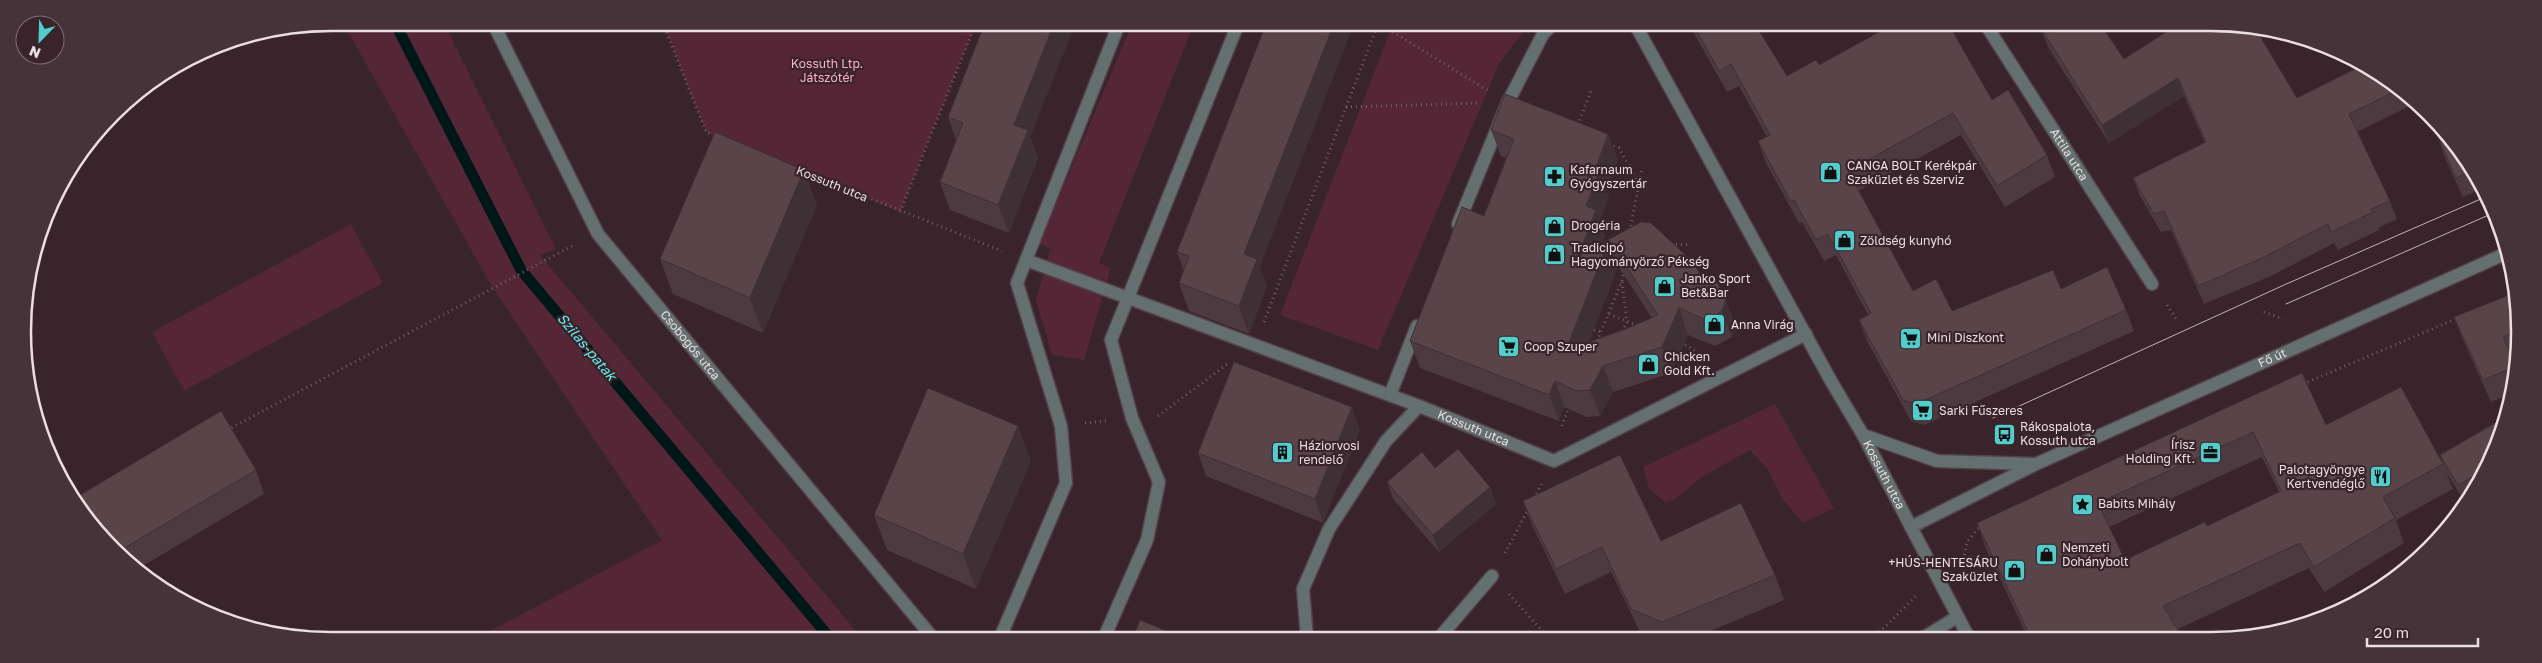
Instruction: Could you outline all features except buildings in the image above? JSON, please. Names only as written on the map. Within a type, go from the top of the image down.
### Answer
[{"type":"street","name":"Csobogós utca","points":[[497,31],[598,234],[928,632]]},
{"type":"street","points":[[1003,632],[1066,483],[1061,426],[1017,284],[1116,31]]},
{"type":"street","points":[[1107,632],[1147,540],[1159,482],[1132,418],[1111,340],[1235,31]]},
{"type":"street","points":[[1452,239],[1508,102],[1546,31]]},
{"type":"street","name":"Kossuth utca","points":[[1639,31],[1863,435],[1966,632]]},
{"type":"street","name":"Attila utca","points":[[1990,31],[2152,284]]},
{"type":"street","name":"Fő út","points":[[1911,527],[2036,464],[2501,255]]},
{"type":"street","name":"Kossuth utca","points":[[1026,260],[1419,406],[1551,460]]},
{"type":"street","points":[[1390,395],[1422,312]]},
{"type":"street","points":[[1551,460],[1806,334]]},
{"type":"street","points":[[1307,632],[1303,589],[1329,529],[1386,441],[1419,406]]},
{"type":"street","name":"Fő út","points":[[1863,435],[1937,460],[2036,464]]},
{"type":"street","points":[[1444,632],[1492,576]]},
{"type":"street","points":[[1933,632],[1958,617]]},
{"type":"path","points":[[666,31],[706,132],[724,140]]},
{"type":"path","points":[[900,212],[973,31]]},
{"type":"path","points":[[1138,432],[1255,344],[1376,31]]},
{"type":"path","points":[[1391,31],[1508,102]]},
{"type":"path","points":[[1575,132],[1592,88]]},
{"type":"path","points":[[1346,107],[1508,102]]},
{"type":"path","points":[[1601,142],[1619,148],[1639,184]]},
{"type":"path","points":[[1628,240],[1642,168]]},
{"type":"path","name":"Kossuth utca","points":[[798,170],[900,212],[1026,260]]},
{"type":"path","points":[[1662,243],[1690,245]]},
{"type":"path","points":[[219,434],[557,253]]},
{"type":"path","points":[[1595,346],[1622,281],[1625,263]]},
{"type":"path","points":[[1618,340],[1627,322],[1622,281]]},
{"type":"path","points":[[2264,312],[2283,319]]},
{"type":"path","points":[[1609,314],[1645,327]]},
{"type":"path","points":[[2297,387],[2459,318]]},
{"type":"path","points":[[1594,330],[1601,332]]},
{"type":"path","points":[[1677,340],[1696,352],[1707,383]]},
{"type":"path","points":[[1543,632],[1492,576],[1551,460],[1572,397]]},
{"type":"path","points":[[1061,426],[1132,418]]},
{"type":"path","points":[[1964,557],[1967,542],[1983,523]]},
{"type":"path","points":[[1878,632],[1938,577]]},
{"type":"green space","points":[[348,31],[448,31],[556,249],[540,255],[857,632],[488,632],[662,540],[490,283]]},
{"type":"green space","name":"Kossuth Ltp. Játszótér","points":[[666,31],[973,31],[900,212],[706,132]]},
{"type":"green space","points":[[1129,31],[1191,31],[1099,263],[1111,268],[1084,360],[1052,355],[1036,300],[1050,250],[1056,251],[1039,244]]},
{"type":"green space","points":[[1390,31],[1524,31],[1499,64],[1378,350],[1280,315]]},
{"type":"green space","points":[[351,224],[383,283],[184,391],[152,332]]},
{"type":"green space","points":[[1775,404],[1834,508],[1803,523],[1783,500],[1767,468],[1750,450],[1702,477],[1674,500],[1665,502],[1649,488],[1643,467]]},
{"type":"waterway","name":"Szilas-patak","points":[[399,31],[521,270],[825,632]]},
{"type":"tram line","points":[[1993,418],[2284,285],[2480,199]]},
{"type":"tram line","points":[[2286,304],[2487,216]]},
{"type":"place","name":"CANGA BOLT Kerékpár Szaküzlet és Szerviz","points":[[1831,173]]},
{"type":"place","name":"Kafarnaum Gyógyszertár","points":[[1554,177]]},
{"type":"place","name":"Drogéria","points":[[1555,226]]},
{"type":"place","name":"Zöldség kunyhó","points":[[1844,241]]},
{"type":"place","name":"Tradicipó Hagyományörző Pékség","points":[[1555,255]]},
{"type":"place","name":"Janko Sport Bet&Bar","points":[[1665,286]]},
{"type":"place","name":"Anna Virág","points":[[1715,325]]},
{"type":"place","name":"Mini Diszkont","points":[[1911,338]]},
{"type":"place","name":"Coop Szuper","points":[[1508,347]]},
{"type":"place","name":"Chicken Gold Kft.","points":[[1648,364]]},
{"type":"place","name":"Sarki Fűszeres","points":[[1923,411]]},
{"type":"place","name":"Rákospalota, Kossuth utca","points":[[2004,434]]},
{"type":"place","name":"Írisz Holding Kft.","points":[[2211,452]]},
{"type":"place","name":"Háziorvosi rendelő","points":[[1283,453]]},
{"type":"place","name":"Palotagyöngye Kertvendéglő","points":[[2381,477]]},
{"type":"place","name":"Babits Mihály","points":[[2082,504]]},
{"type":"place","name":"Nemzeti Dohánybolt","points":[[2046,555]]},
{"type":"place","name":"+HÚS-HENTESÁRU Szaküzlet","points":[[2014,570]]}]
